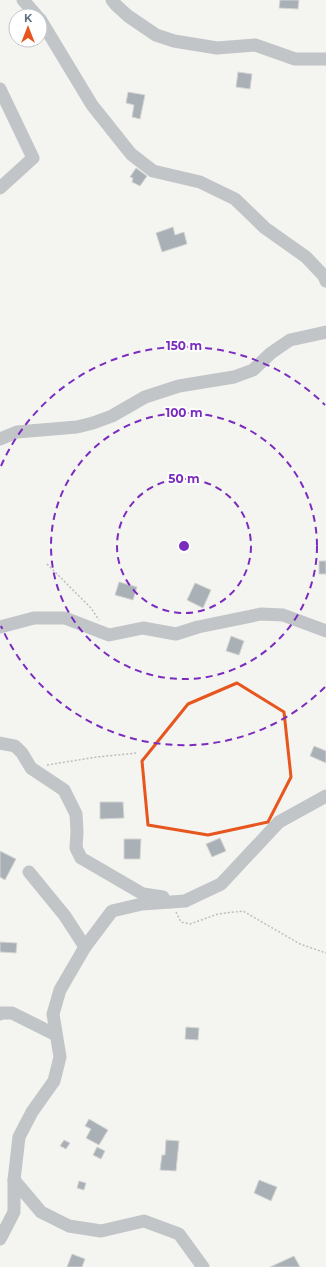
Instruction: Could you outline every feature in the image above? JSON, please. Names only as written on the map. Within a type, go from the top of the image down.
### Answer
[{"type":"street","points":[[23,0],[30,8]]},
{"type":"street","points":[[112,0],[128,16],[156,35],[174,41],[217,48],[255,45],[295,59],[326,59]]},
{"type":"street","points":[[48,32],[92,106],[131,154],[153,171],[200,182],[234,199],[265,228],[306,257],[324,276],[326,281]]},
{"type":"street","points":[[0,89],[33,158],[0,188]]},
{"type":"street","points":[[0,438],[17,432],[77,427],[93,423],[112,416],[145,397],[179,386],[234,377],[253,370],[271,353],[290,340],[326,332]]},
{"type":"street","points":[[0,627],[34,618],[65,618],[109,635],[143,628],[176,634],[198,627],[261,614],[283,615],[326,631]]},
{"type":"street","points":[[0,743],[15,746],[22,753],[31,768],[64,790],[76,814],[78,832],[76,848],[81,858],[143,894],[185,901]]},
{"type":"street","points":[[0,1239],[14,1212],[14,1180],[19,1136],[32,1112],[54,1081],[60,1057],[53,1014],[60,990],[85,947],[112,911],[128,906],[142,904],[185,901],[221,884],[279,822],[326,796]]},
{"type":"street","points":[[29,872],[65,916],[85,947]]},
{"type":"street","points":[[0,1014],[2,1012],[12,1013],[56,1035]]},
{"type":"street","points":[[14,1180],[41,1212],[69,1226],[101,1231],[144,1221],[179,1234],[203,1267]]},
{"type":"path","points":[[47,564],[91,608],[109,635]]},
{"type":"path","points":[[31,768],[97,757],[137,753]]},
{"type":"path","points":[[170,902],[180,922],[190,924],[218,914],[243,911],[300,944],[326,953]]},
{"type":"highlighted area","points":[[237,683],[284,712],[291,777],[268,822],[208,835],[148,825],[142,761],[188,704]]},
{"type":"building","points":[[280,0],[299,0],[298,9],[279,8]]},
{"type":"building","points":[[238,72],[252,74],[250,89],[236,87]]},
{"type":"building","points":[[128,92],[145,95],[140,119],[132,117],[134,105],[126,103]]},
{"type":"building","points":[[136,168],[147,176],[140,186],[132,182],[133,178],[130,177]]},
{"type":"building","points":[[173,227],[175,235],[184,232],[187,244],[162,252],[156,233]]},
{"type":"building","points":[[319,561],[326,561],[326,574],[319,574]]},
{"type":"building","points":[[119,582],[137,587],[133,600],[115,595]]},
{"type":"building","points":[[195,583],[211,590],[203,608],[187,600]]},
{"type":"building","points":[[231,636],[244,641],[239,655],[226,651]]},
{"type":"building","points":[[314,746],[326,751],[326,763],[310,756]]},
{"type":"building","points":[[100,802],[123,802],[124,818],[100,819]]},
{"type":"building","points":[[220,838],[226,851],[212,857],[206,844]]},
{"type":"building","points":[[124,839],[141,839],[140,859],[124,859]]},
{"type":"building","points":[[0,851],[16,859],[5,880],[0,877]]},
{"type":"building","points":[[0,942],[17,943],[16,953],[0,952]]},
{"type":"building","points":[[186,1027],[199,1028],[198,1040],[185,1039]]},
{"type":"building","points":[[89,1119],[108,1130],[99,1145],[86,1138],[91,1129],[85,1126]]},
{"type":"building","points":[[64,1140],[70,1143],[66,1149],[60,1146]]},
{"type":"building","points":[[166,1140],[179,1141],[176,1171],[160,1170],[162,1155],[165,1155]]},
{"type":"building","points":[[97,1147],[105,1151],[101,1159],[93,1155]]},
{"type":"building","points":[[259,1180],[277,1187],[271,1201],[254,1193]]},
{"type":"building","points":[[79,1181],[86,1183],[84,1190],[77,1188]]},
{"type":"building","points":[[72,1254],[85,1259],[82,1267],[67,1267]]},
{"type":"building","points":[[294,1256],[300,1267],[270,1267]]}]
